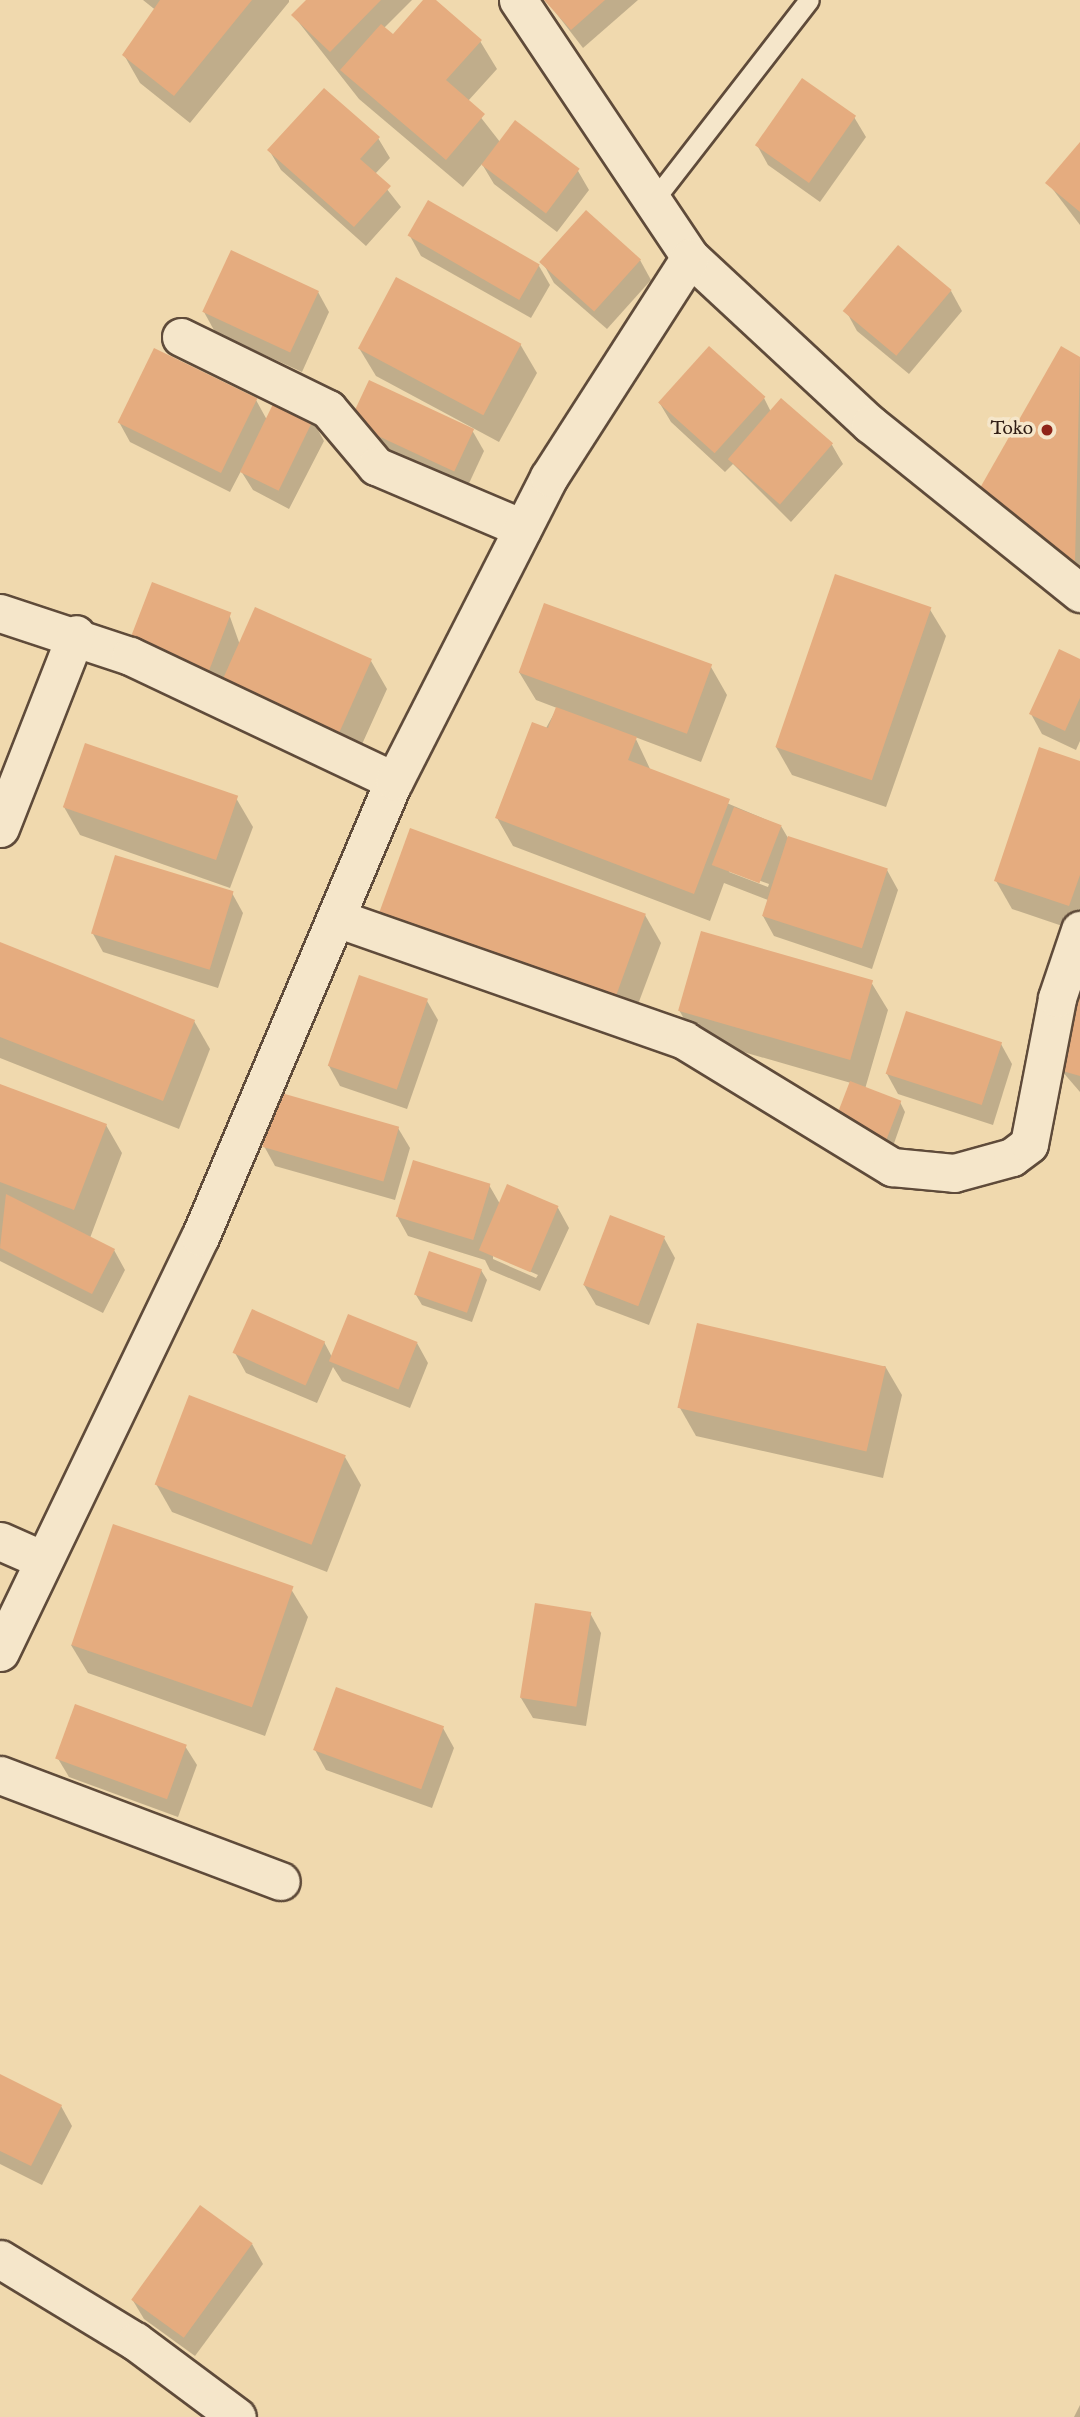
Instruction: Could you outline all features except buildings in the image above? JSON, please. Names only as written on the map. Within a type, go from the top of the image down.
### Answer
[{"type":"street","points":[[518,0],[690,257],[870,424],[1080,593]]},
{"type":"street","points":[[0,1652],[41,1559],[200,1237],[394,781],[522,528],[690,257]]},
{"type":"street","points":[[181,337],[328,409],[376,466],[522,528]]},
{"type":"street","points":[[0,613],[76,634],[394,781]]},
{"type":"street","points":[[0,828],[76,634]]},
{"type":"street","points":[[336,918],[684,1040],[891,1167],[954,1173],[1012,1157],[1029,1144],[1057,998],[1080,930]]},
{"type":"street","points":[[0,1541],[41,1559]]},
{"type":"street","points":[[0,1775],[281,1881]]},
{"type":"street","points":[[0,2259],[135,2341],[237,2417]]},
{"type":"lane","points":[[653,201],[809,0]]},
{"type":"place","name":"Toko","points":[[1047,430]]}]
